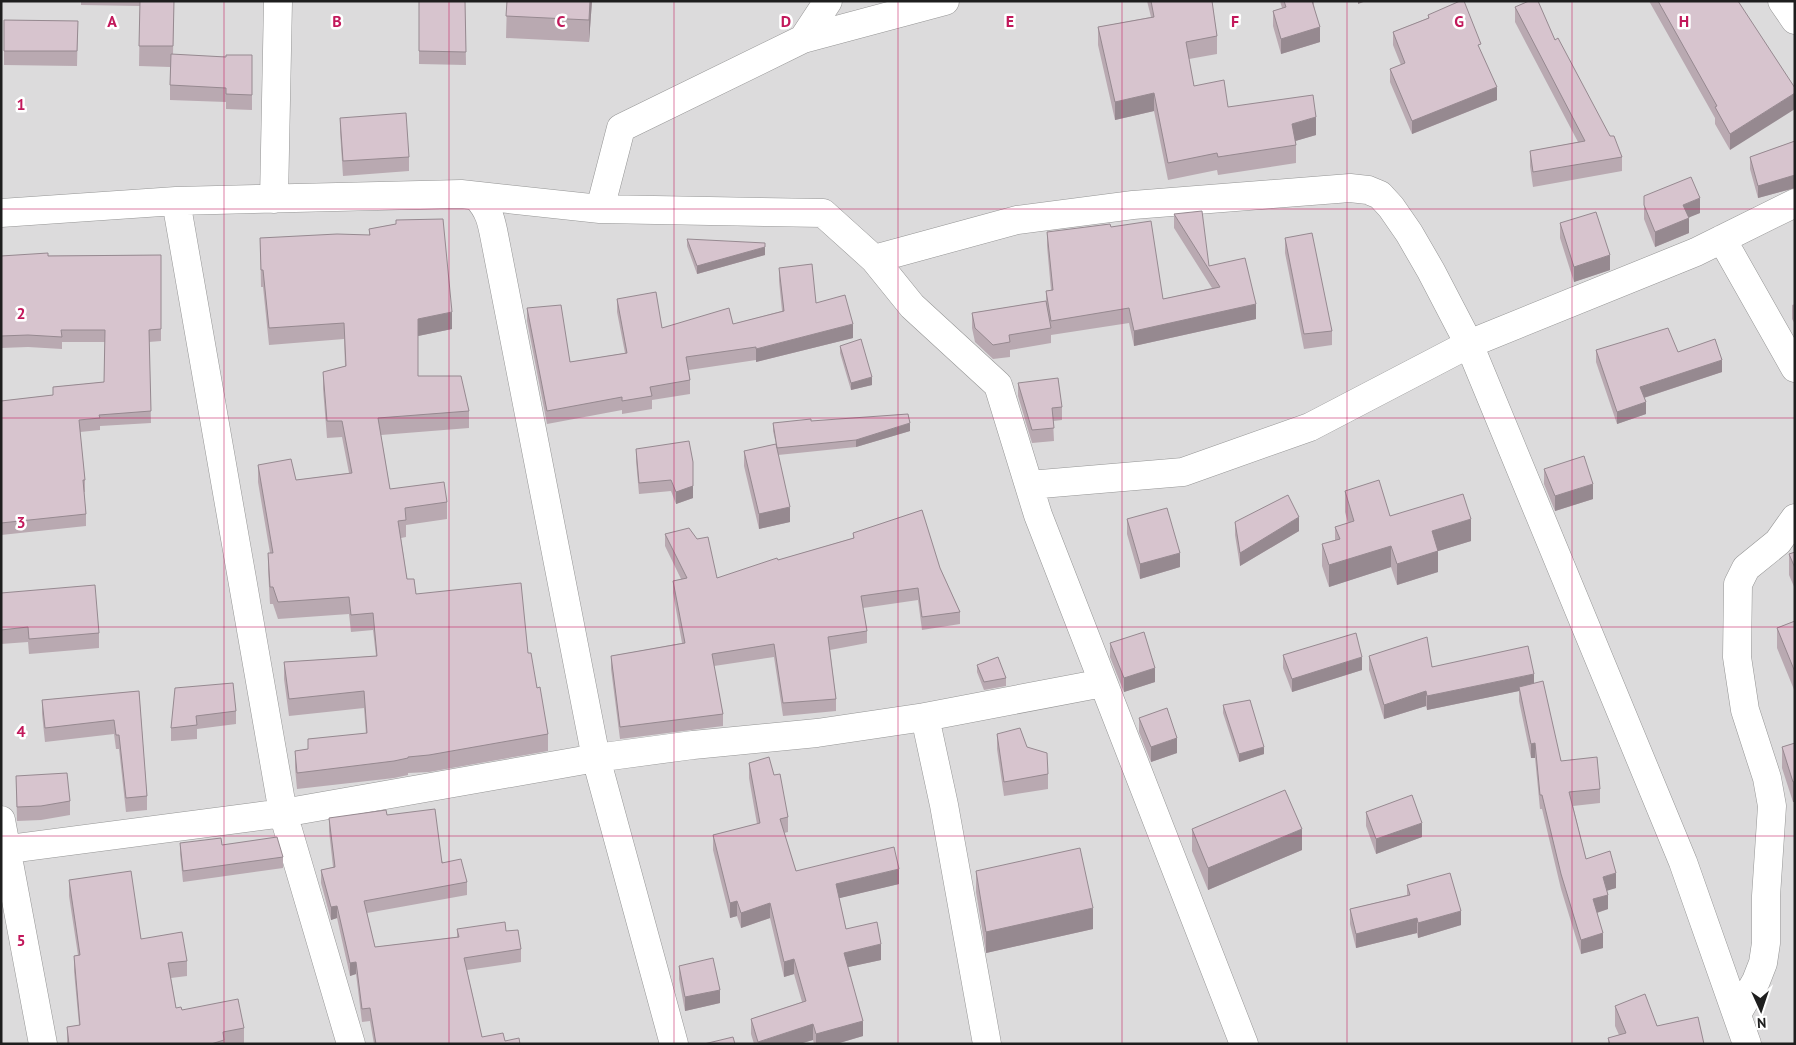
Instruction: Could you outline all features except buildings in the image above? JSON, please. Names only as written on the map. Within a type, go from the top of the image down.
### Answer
[{"type":"street","points":[[274,199],[278,1]]},
{"type":"street","points":[[803,39],[828,1]]},
{"type":"street","points":[[600,209],[621,128],[803,39],[945,1]]},
{"type":"street","points":[[1782,1],[1795,20]]},
{"type":"street","points":[[874,259],[1016,220],[1133,205],[1350,188],[1368,190],[1380,195],[1410,233],[1468,344],[1683,862],[1747,1044]]},
{"type":"street","points":[[1,213],[176,201],[440,194],[461,194],[600,209],[823,213],[874,259],[912,306],[998,385],[1038,515],[1244,1044]]},
{"type":"street","points":[[476,197],[485,206],[490,217],[496,245],[596,758],[674,1044]]},
{"type":"street","points":[[176,201],[283,813],[351,1044]]},
{"type":"street","points":[[1029,485],[1183,472],[1310,427],[1468,344],[1696,252],[1795,203]]},
{"type":"street","points":[[1722,239],[1795,368]]},
{"type":"street","points":[[1737,1014],[1756,981],[1763,963],[1766,943],[1766,896],[1772,806],[1768,778],[1745,710],[1737,657],[1738,584],[1746,568],[1778,542],[1795,518]]},
{"type":"street","points":[[4,849],[283,813],[596,758],[693,745],[817,734],[925,717],[1103,683]]},
{"type":"street","points":[[925,717],[944,805],[987,1044]]},
{"type":"street","points":[[1,820],[4,849],[43,1044]]},
{"type":"shaded area","points":[[1,1],[1795,1],[1795,1044],[1,1044]]}]
